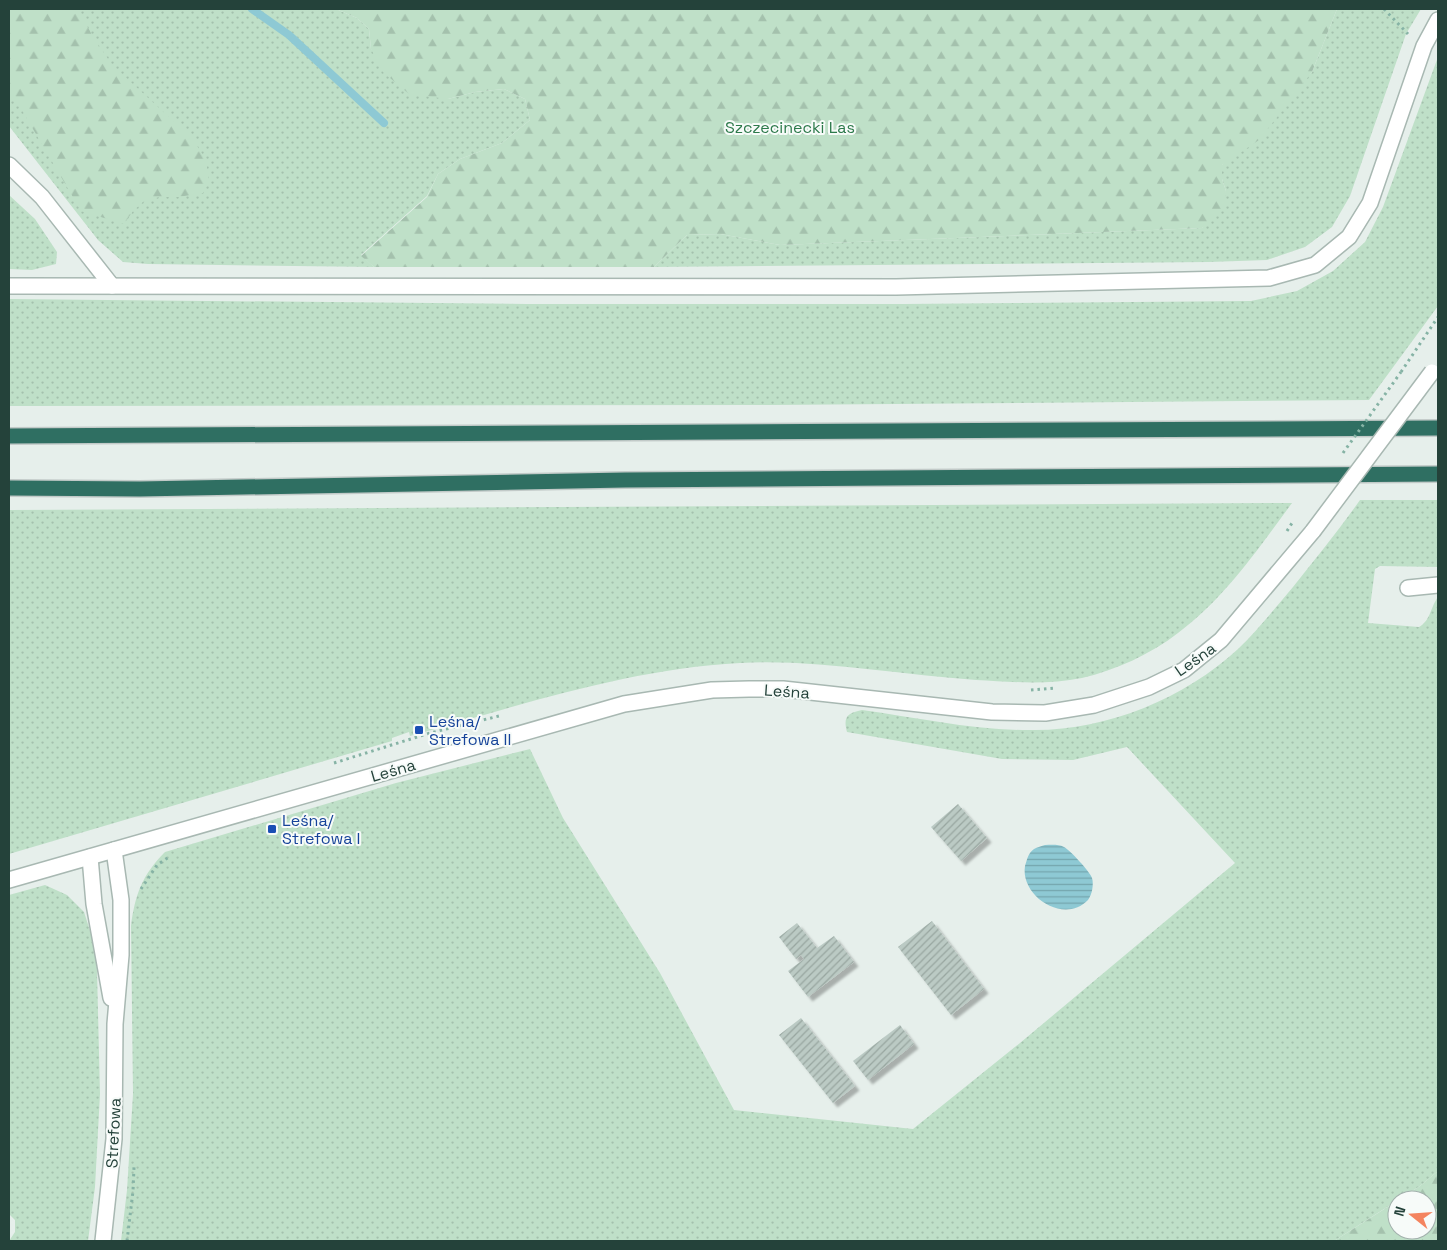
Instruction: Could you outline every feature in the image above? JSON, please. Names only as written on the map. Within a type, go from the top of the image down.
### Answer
[{"type":"highway","points":[[9,436],[1438,428]]},
{"type":"highway","points":[[9,488],[140,489],[625,480],[1438,474]]},
{"type":"street","points":[[9,286],[896,287],[1269,278],[1315,264],[1349,237],[1370,203],[1424,46],[1438,20]]},
{"type":"street","points":[[9,165],[42,197],[112,286]]},
{"type":"street","name":"Leśna","points":[[9,880],[624,704],[648,699],[712,690],[783,689],[992,712],[1045,713],[1094,705],[1149,687],[1184,670],[1221,640],[1313,531],[1435,368]]},
{"type":"street","points":[[1408,588],[1438,585]]},
{"type":"street","name":"Strefowa","points":[[104,1241],[114,1139],[115,1024],[121,946],[120,900],[114,850]]},
{"type":"street","name":"Strefowa","points":[[90,857],[94,904],[115,1024]]},
{"type":"path","points":[[1384,9],[1397,24],[1424,46]]},
{"type":"path","points":[[1401,372],[1438,317]]},
{"type":"path","points":[[139,893],[157,865],[175,853]]},
{"type":"path","points":[[127,1241],[133,1191],[134,1162]]},
{"type":"green space","points":[[9,9],[336,9],[357,18],[369,29],[371,49],[448,99],[475,92],[504,89],[525,99],[530,120],[502,143],[460,159],[438,174],[427,196],[361,255],[374,267],[148,264],[123,262],[98,240],[9,126]]},
{"type":"green space","points":[[9,9],[78,9],[92,35],[112,65],[192,138],[206,160],[209,182],[203,193],[178,197],[159,197],[143,202],[133,211],[124,224],[81,211],[16,100],[9,92]]},
{"type":"green space","name":"Szczecinecki Las","points":[[336,9],[1337,9],[1312,72],[1259,140],[1222,165],[1222,179],[1226,191],[1224,208],[1202,228],[780,245],[720,234],[687,235],[654,267],[374,267],[361,256],[427,197],[438,174],[460,159],[502,143],[530,120],[525,99],[504,89],[475,92],[448,99],[409,94],[383,72],[371,49],[369,29],[357,18]]},
{"type":"green space","points":[[1337,9],[1421,9],[1406,34],[1350,196],[1332,227],[1305,247],[1267,260],[1209,262],[654,267],[687,235],[720,234],[780,245],[1202,228],[1226,191],[1222,179],[1222,165],[1312,72]]},
{"type":"green space","points":[[1438,57],[1438,306],[1369,400],[772,405],[9,406],[9,299],[527,304],[904,304],[1251,301],[1297,291],[1333,271],[1365,242],[1383,207]]},
{"type":"green space","points":[[9,195],[35,219],[57,252],[56,264],[32,270],[9,269]]},
{"type":"green space","points":[[1360,500],[1438,500],[1438,567],[1380,566],[1375,569],[1368,623],[1419,627],[1426,621],[1438,597],[1438,1171],[1414,1190],[1387,1190],[1387,1207],[1334,1241],[121,1241],[127,1190],[133,1094],[131,926],[137,895],[145,877],[165,852],[396,783],[530,749],[563,818],[660,973],[734,1110],[913,1129],[1020,1043],[1235,863],[1127,747],[1073,760],[1002,759],[847,732],[847,716],[862,710],[970,726],[1035,730],[1063,729],[1090,724],[1144,708],[1194,682],[1217,667],[1238,649],[1293,587]]},
{"type":"green space","points":[[1292,503],[1226,589],[1195,619],[1168,641],[1145,654],[1095,675],[1056,682],[1016,682],[947,678],[829,665],[770,662],[698,667],[656,673],[573,690],[410,736],[409,732],[392,738],[392,741],[9,854],[9,510]]},
{"type":"green space","points":[[45,885],[67,895],[84,912],[94,943],[97,971],[100,1094],[95,1187],[88,1241],[9,1241],[15,1232],[15,1220],[9,1214],[9,895]]},
{"type":"green space","points":[[1438,1171],[1438,1241],[1334,1241],[1387,1207],[1387,1240],[1437,1240],[1437,1190],[1414,1190]]},
{"type":"water","points":[[1045,845],[1057,845],[1067,849],[1084,866],[1092,878],[1091,895],[1088,900],[1078,907],[1056,908],[1046,904],[1036,897],[1029,887],[1025,877],[1027,859],[1030,852]]},
{"type":"building","points":[[958,804],[987,838],[961,861],[931,827]]},
{"type":"building","points":[[932,921],[984,989],[951,1015],[898,947]]},
{"type":"building","points":[[797,923],[817,948],[834,936],[854,962],[808,997],[788,971],[804,959],[801,955],[796,959],[779,937]]},
{"type":"building","points":[[801,1018],[855,1086],[833,1103],[779,1035]]},
{"type":"building","points":[[900,1025],[914,1044],[868,1080],[853,1061]]},
{"type":"waterway","points":[[252,9],[289,35],[384,123]]},
{"type":"place","name":"Leśna/ Strefowa II","points":[[419,730]]},
{"type":"place","name":"Leśna/ Strefowa I","points":[[272,829]]}]
